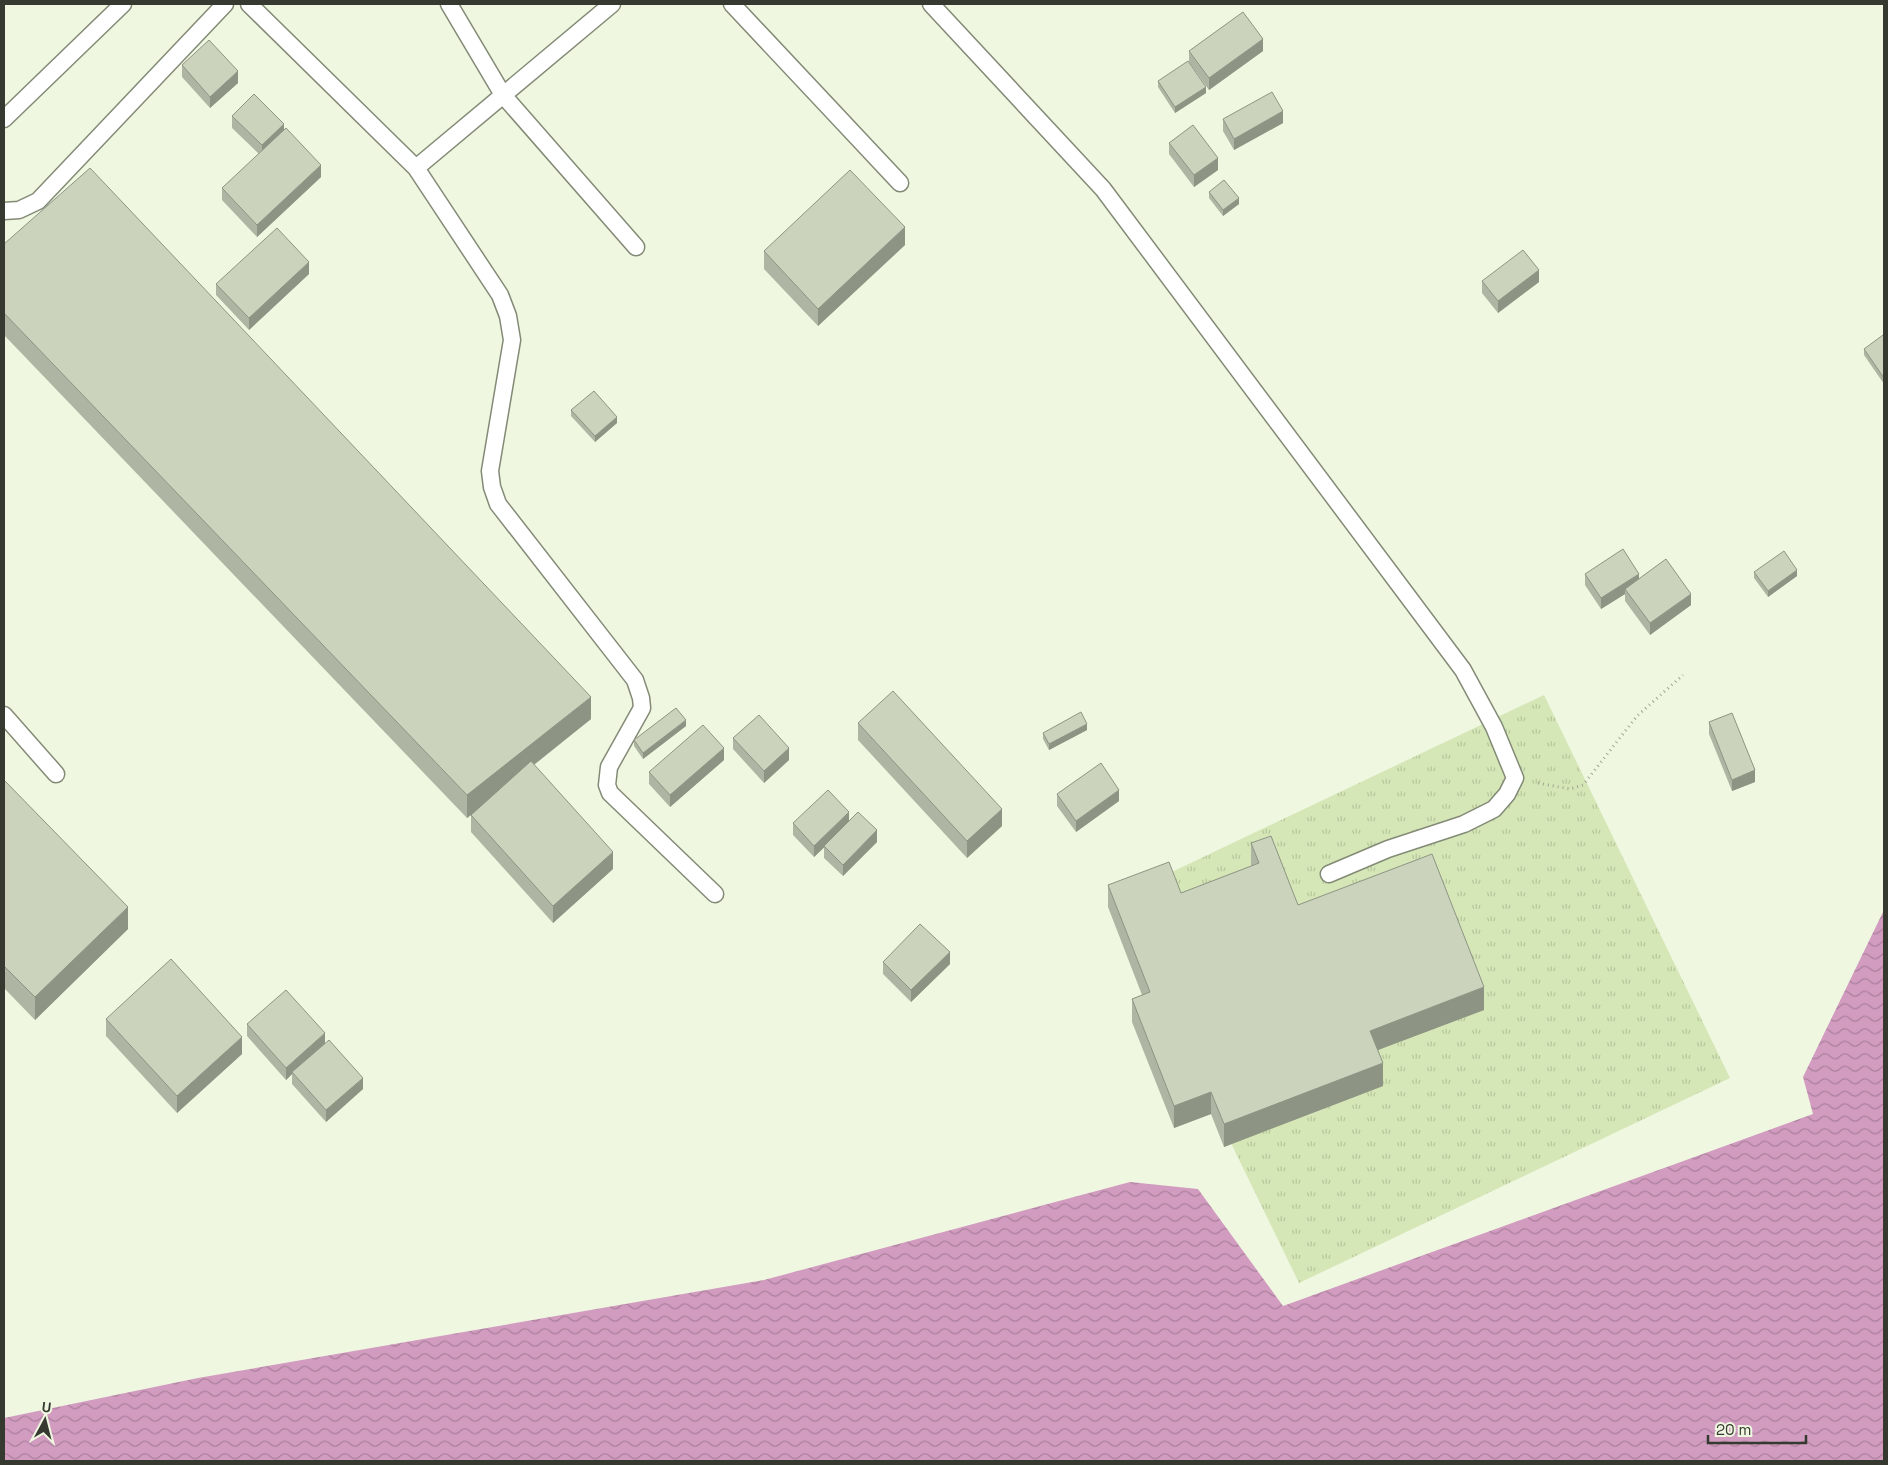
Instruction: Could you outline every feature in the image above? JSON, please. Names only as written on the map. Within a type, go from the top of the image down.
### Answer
[{"type":"lane","points":[[4,119],[123,4]]},
{"type":"lane","points":[[4,211],[20,210],[38,201],[225,4]]},
{"type":"lane","points":[[249,4],[416,168],[500,295],[508,316],[512,340],[490,471],[492,487],[498,504],[635,680],[642,708],[607,772],[607,784],[610,793],[715,894]]},
{"type":"lane","points":[[449,4],[503,95],[636,248]]},
{"type":"lane","points":[[416,168],[612,4]]},
{"type":"lane","points":[[732,4],[900,183]]},
{"type":"lane","points":[[932,4],[1103,189],[1464,670],[1494,727],[1515,778],[1507,794],[1494,809],[1464,824],[1388,849],[1329,874]]},
{"type":"lane","points":[[4,716],[56,774]]},
{"type":"path","points":[[1515,778],[1558,788],[1570,789],[1583,785],[1637,716],[1683,675]]},
{"type":"green space","points":[[1544,695],[1730,1078],[1299,1283],[1113,900]]},
{"type":"water","points":[[1884,910],[1884,1461],[4,1461],[4,1418],[198,1378],[764,1280],[1130,1182],[1198,1189],[1283,1306],[1813,1114],[1803,1077]]},
{"type":"building","points":[[1243,12],[1263,39],[1209,78],[1189,51]]},
{"type":"building","points":[[209,40],[238,71],[210,97],[182,65]]},
{"type":"building","points":[[1188,61],[1206,87],[1175,107],[1158,81]]},
{"type":"building","points":[[1272,92],[1283,111],[1234,139],[1223,119]]},
{"type":"building","points":[[254,94],[284,124],[262,145],[232,116]]},
{"type":"building","points":[[1193,125],[1218,158],[1194,175],[1169,143]]},
{"type":"building","points":[[286,128],[321,165],[257,225],[222,188]]},
{"type":"building","points":[[90,168],[591,697],[467,795],[4,313],[4,244]]},
{"type":"building","points":[[850,170],[905,227],[818,309],[764,251]]},
{"type":"building","points":[[1224,180],[1239,198],[1223,210],[1209,192]]},
{"type":"building","points":[[277,228],[309,262],[249,318],[216,284]]},
{"type":"building","points":[[1523,250],[1539,270],[1498,301],[1482,281]]},
{"type":"building","points":[[1884,336],[1884,378],[1864,349]]},
{"type":"building","points":[[594,391],[617,417],[595,436],[571,410]]},
{"type":"building","points":[[1623,549],[1639,574],[1601,598],[1585,574]]},
{"type":"building","points":[[1784,551],[1797,570],[1768,591],[1754,572]]},
{"type":"building","points":[[1666,559],[1691,594],[1650,623],[1625,589]]},
{"type":"building","points":[[893,691],[1002,809],[967,841],[858,723]]},
{"type":"building","points":[[676,708],[686,720],[643,753],[634,740]]},
{"type":"building","points":[[1081,712],[1087,724],[1049,744],[1043,733]]},
{"type":"building","points":[[1732,713],[1755,770],[1732,780],[1709,722]]},
{"type":"building","points":[[759,715],[789,748],[764,771],[733,738]]},
{"type":"building","points":[[703,725],[724,748],[670,795],[649,772]]},
{"type":"building","points":[[531,761],[613,852],[553,906],[471,815]]},
{"type":"building","points":[[1101,763],[1119,790],[1076,821],[1057,794]]},
{"type":"building","points":[[4,780],[128,907],[35,997],[4,966]]},
{"type":"building","points":[[828,790],[849,812],[814,846],[793,823]]},
{"type":"building","points":[[858,812],[877,830],[843,865],[824,846]]},
{"type":"building","points":[[1271,836],[1298,905],[1432,854],[1484,987],[1370,1031],[1383,1063],[1224,1124],[1211,1092],[1174,1106],[1132,999],[1150,992],[1108,885],[1169,862],[1181,893],[1259,863],[1251,843]]},
{"type":"building","points":[[920,924],[950,952],[911,990],[883,962]]},
{"type":"building","points":[[171,959],[242,1037],[177,1096],[106,1019]]},
{"type":"building","points":[[286,990],[325,1033],[286,1068],[247,1024]]},
{"type":"building","points":[[329,1040],[363,1078],[326,1110],[292,1072]]}]
